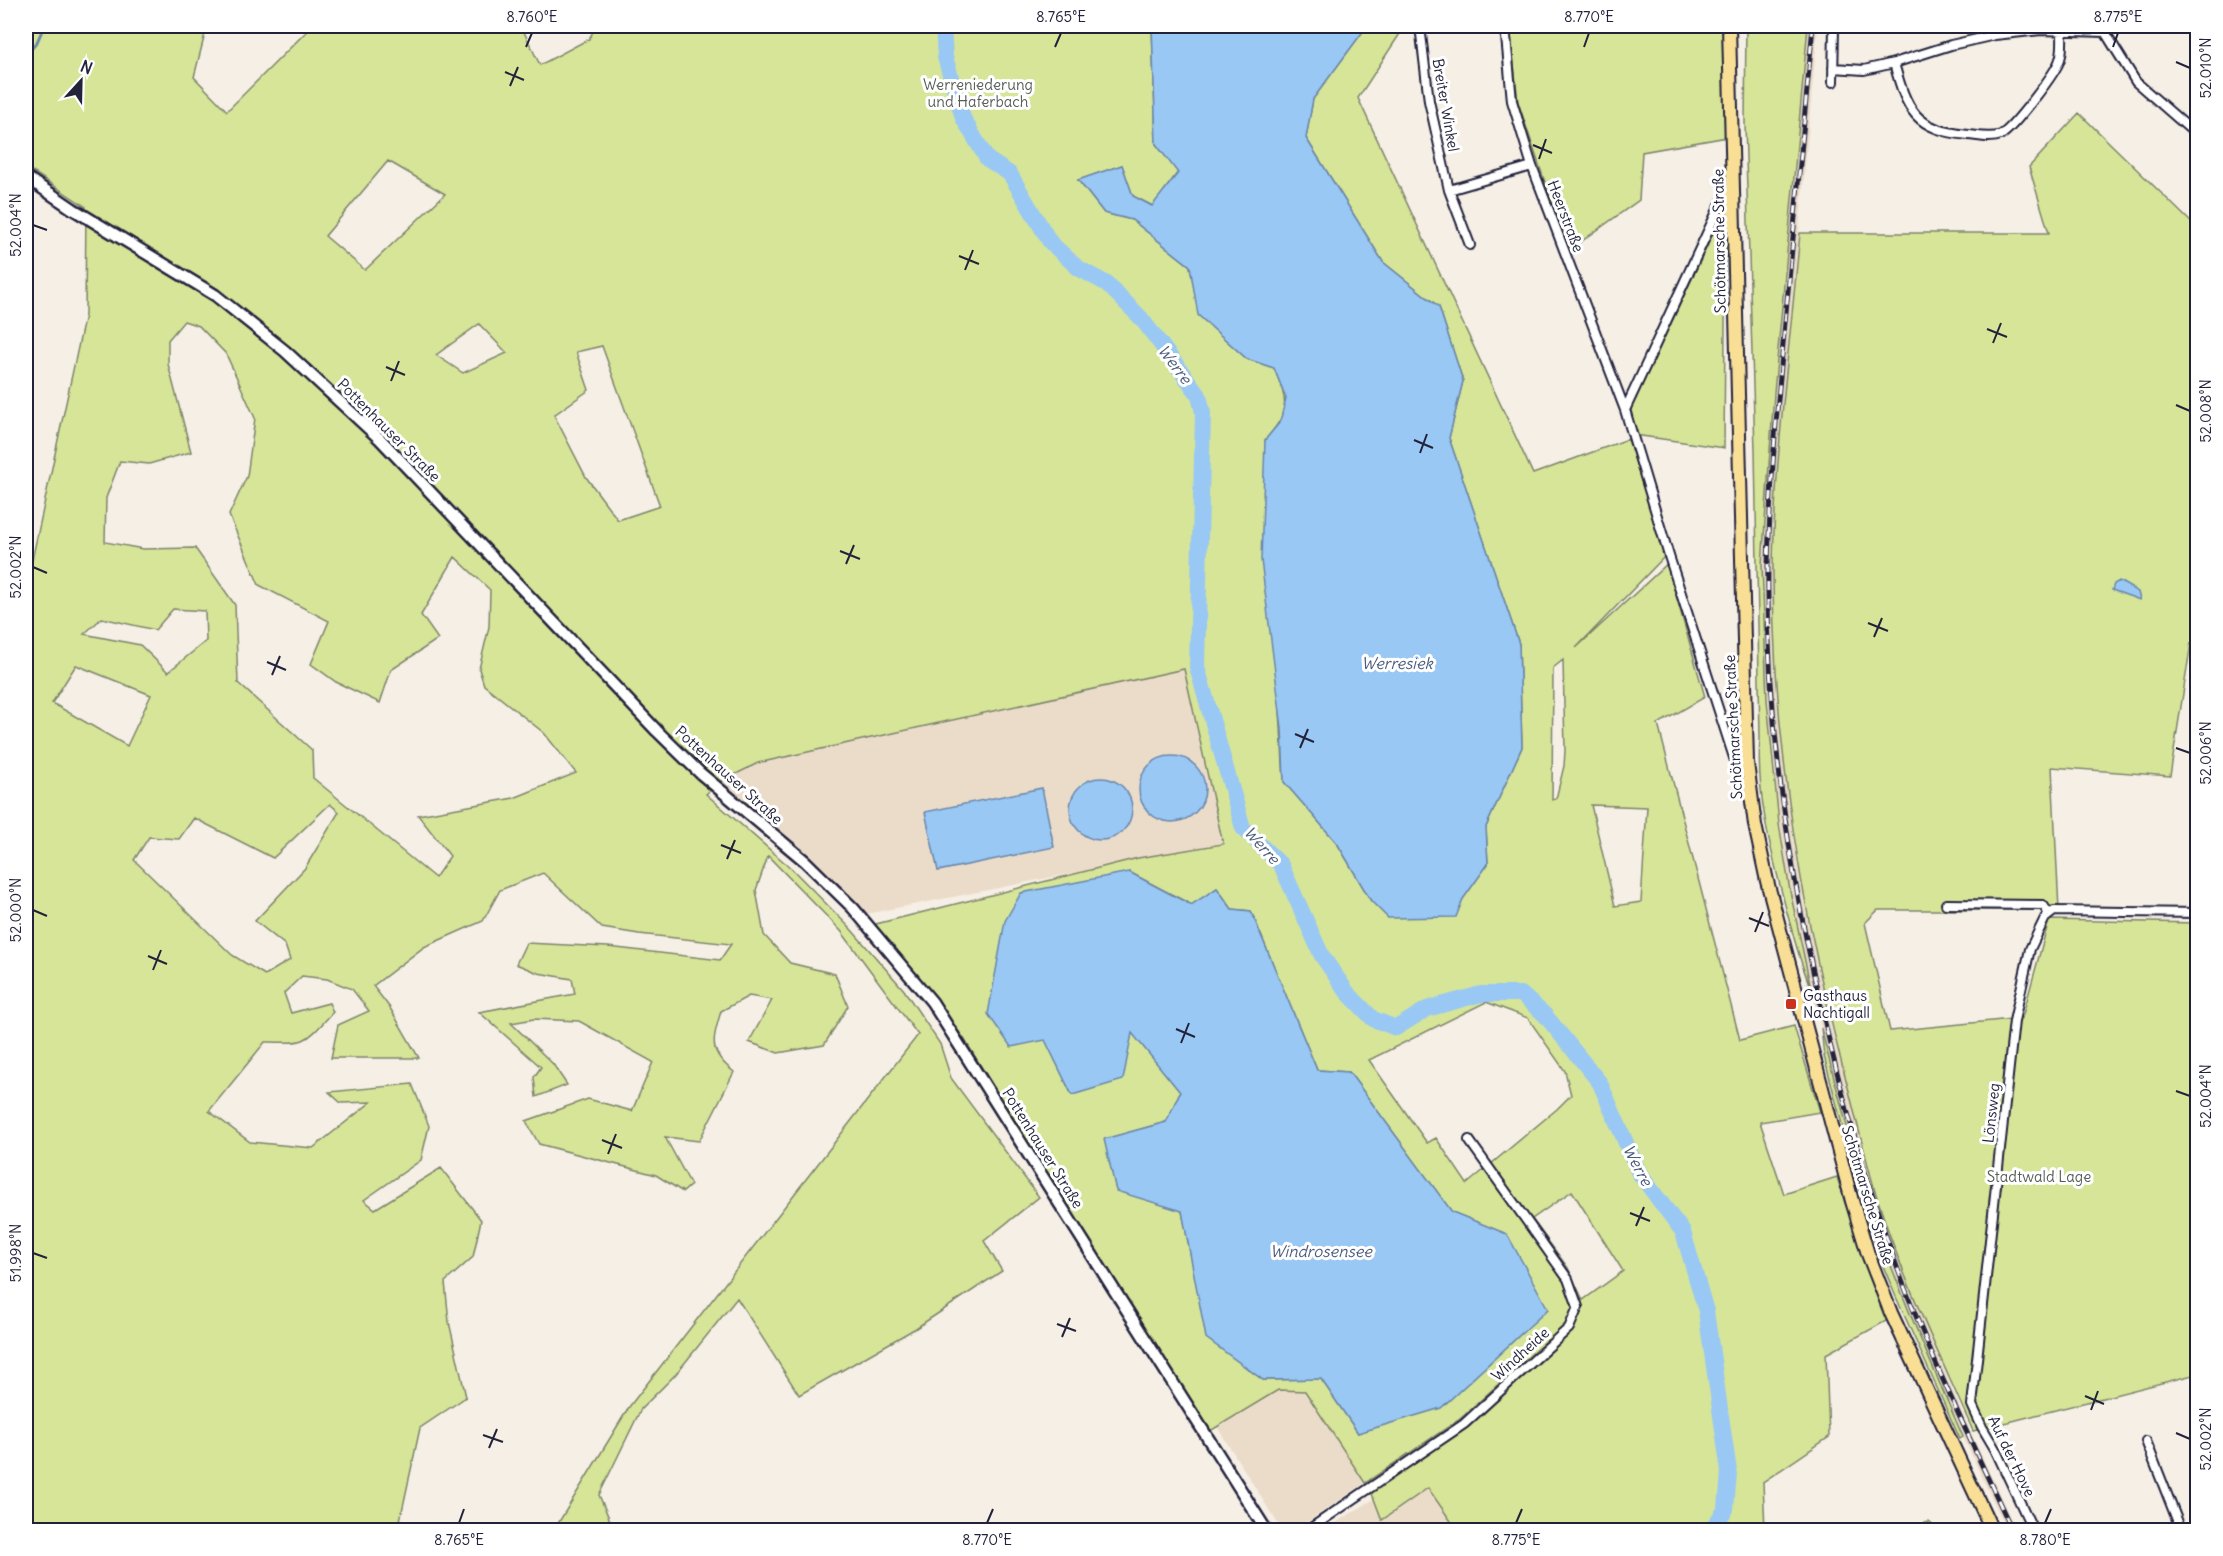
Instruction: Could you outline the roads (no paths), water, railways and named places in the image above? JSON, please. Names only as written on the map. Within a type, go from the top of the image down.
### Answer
[{"type":"main road","name":"Schötmarsche Straße","points":[[1729,26],[1748,776],[1755,825],[1770,891],[1868,1254],[1891,1313],[1992,1530]]},
{"type":"street","name":"Breiter Winkel","points":[[1420,26],[1429,101],[1449,190],[1470,245]]},
{"type":"street","name":"Heerstraße","points":[[1505,26],[1512,101],[1532,166],[1625,410],[1736,764],[1748,776]]},
{"type":"street","points":[[1833,82],[1834,26]]},
{"type":"street","points":[[1833,68],[1864,70],[1980,38],[2041,30],[2062,32],[2104,29],[2136,81],[2198,136]]},
{"type":"street","points":[[1894,63],[1903,96],[1910,109],[1921,120],[1933,128],[1949,133],[1994,137],[2008,130],[2055,72],[2061,58],[2062,32]]},
{"type":"street","points":[[1449,190],[1532,166]]},
{"type":"street","name":"Pottenhauser Straße","points":[[26,177],[83,215],[214,295],[285,351],[380,439],[665,739],[700,773],[805,861],[853,908],[932,1002],[1266,1530]]},
{"type":"street","points":[[1625,410],[1721,203],[1733,192]]},
{"type":"street","points":[[1946,904],[2043,905],[2049,914],[2054,911],[2198,913]]},
{"type":"street","name":"Lönsweg","points":[[1973,1392],[2014,1021],[2030,949],[2049,914]]},
{"type":"street","name":"Windheide","points":[[1308,1530],[1464,1424],[1569,1328],[1578,1307],[1568,1279],[1469,1140]]},
{"type":"street","name":"Auf der Hove","points":[[1973,1392],[1972,1405],[2033,1530]]},
{"type":"street","points":[[2146,1441],[2181,1530]]},
{"type":"water","name":"Werresiek","points":[[1152,26],[1367,26],[1313,99],[1306,138],[1383,262],[1439,307],[1463,381],[1449,438],[1519,644],[1522,747],[1486,827],[1488,864],[1463,899],[1456,917],[1388,918],[1371,901],[1337,843],[1284,782],[1282,728],[1261,560],[1265,440],[1280,422],[1286,398],[1274,368],[1247,359],[1198,315],[1190,266],[1132,220],[1104,213],[1078,180],[1122,165],[1133,196],[1152,206],[1178,173],[1156,144]]},
{"type":"water","points":[[2119,581],[2138,592],[2140,600],[2112,590],[2114,584]]},
{"type":"water","points":[[1172,756],[1184,759],[1195,766],[1202,777],[1205,789],[1202,801],[1195,812],[1184,819],[1172,822],[1160,819],[1149,812],[1142,801],[1139,789],[1142,777],[1149,766],[1160,759]]},
{"type":"water","points":[[1095,778],[1107,778],[1123,787],[1130,797],[1132,809],[1130,821],[1123,831],[1107,840],[1095,840],[1084,835],[1075,826],[1070,815],[1070,803],[1075,792],[1084,783]]},
{"type":"water","points":[[1042,788],[1054,847],[938,871],[925,812]]},
{"type":"water","name":"Windrosensee","points":[[1129,872],[1191,905],[1217,888],[1232,909],[1251,911],[1317,1070],[1349,1072],[1452,1212],[1507,1234],[1548,1309],[1441,1408],[1358,1433],[1321,1379],[1263,1380],[1206,1338],[1182,1211],[1116,1191],[1104,1139],[1166,1122],[1180,1092],[1132,1033],[1123,1080],[1072,1095],[1045,1040],[1011,1047],[988,1014],[1005,921],[1021,893]]},
{"type":"waterway","points":[[26,55],[37,42],[44,26]]},
{"type":"waterway","name":"Werre","points":[[943,26],[945,57],[963,118],[987,159],[1010,174],[1050,242],[1078,268],[1107,284],[1141,318],[1199,395],[1203,413],[1197,667],[1243,828],[1281,865],[1322,956],[1347,992],[1373,1019],[1396,1028],[1427,1009],[1481,994],[1521,994],[1545,1015],[1600,1083],[1639,1173],[1683,1232],[1706,1311],[1729,1472],[1726,1509],[1711,1530]]},
{"type":"railway","points":[[1813,26],[1777,408],[1769,535],[1768,623],[1781,788],[1809,952],[1855,1138],[1897,1267],[1923,1334],[2012,1530]]},
{"type":"place","name":"Gasthaus Nachtigall","points":[[1791,1004]]},
{"type":"park label","name":"Werreniederung und Haferbach","points":[[978,92]]},
{"type":"park label","name":"Stadtwald Lage","points":[[2039,1176]]}]
